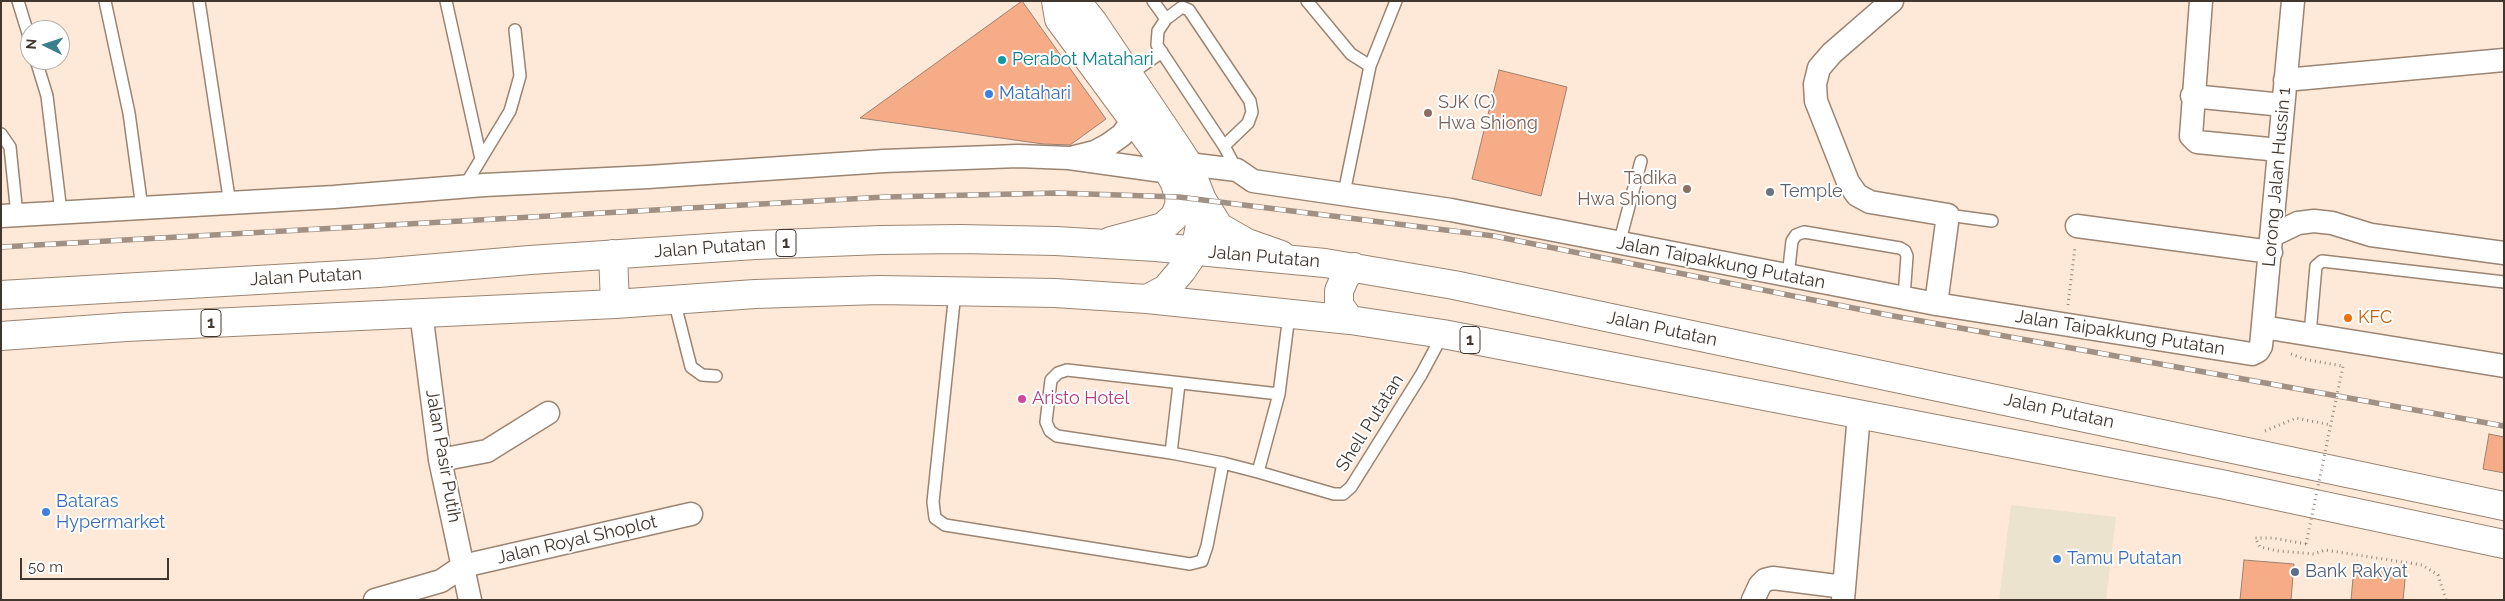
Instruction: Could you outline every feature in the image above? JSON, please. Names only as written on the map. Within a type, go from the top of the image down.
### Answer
[{"type":"main road","points":[[1056,1],[1059,19],[1132,120],[1179,168]]},
{"type":"main road","points":[[1076,1],[1093,22],[1128,76],[1179,168],[1219,227],[1247,243],[1293,259]]},
{"type":"main road","points":[[1103,243],[1148,232],[1163,226],[1175,216],[1180,203],[1175,182],[1179,168]]},
{"type":"main road","points":[[1147,299],[1166,289],[1195,251],[1201,223],[1202,200]]},
{"type":"main road","name":"Jalan Putatan","points":[[1,295],[378,273],[755,244],[881,240],[1103,243],[1293,259],[1354,267],[1473,289],[2504,506]]},
{"type":"main road","points":[[613,254],[615,304]]},
{"type":"main road","points":[[1350,320],[1340,305],[1339,291],[1345,276],[1354,267]]},
{"type":"main road","points":[[378,273],[420,312]]},
{"type":"main road","name":"1","points":[[1,336],[420,312],[615,304],[755,294],[860,291],[1055,293],[1147,299],[1350,320],[1443,334],[2221,484],[2504,544]]},
{"type":"street","points":[[1892,1],[1832,53],[1819,68],[1815,84],[1816,101],[1848,182],[1857,195],[1870,202],[1948,215],[1936,304]]},
{"type":"street","points":[[2201,1],[2192,96],[2191,136],[2198,142],[2279,150]]},
{"type":"street","name":"Lorong Jalan Hussin 1","points":[[2258,351],[2261,346],[2272,243],[2293,1]]},
{"type":"street","points":[[2285,80],[2504,60]]},
{"type":"street","points":[[2192,96],[2283,105]]},
{"type":"street","points":[[9,216],[230,204],[464,187],[884,161],[1018,156],[1069,158],[1095,152],[1108,145],[1122,135],[1132,120]]},
{"type":"street","name":"Jalan Taipakkung Putatan","points":[[1069,158],[1179,168],[1237,170],[1252,181],[1451,210],[1936,304],[2252,354],[2258,351]]},
{"type":"street","points":[[2077,226],[2272,243],[2298,223],[2314,221],[2332,223],[2371,235],[2504,253]]},
{"type":"street","name":"Jalan Pasir Putih","points":[[420,312],[440,460],[470,600]]},
{"type":"street","points":[[2263,327],[2504,366]]},
{"type":"street","points":[[440,460],[487,452],[548,412]]},
{"type":"street","points":[[1753,600],[1760,585],[1765,580],[1772,578],[1844,593],[1859,414]]},
{"type":"street","name":"Jalan Royal Shoplot","points":[[463,566],[691,514]]},
{"type":"street","points":[[376,600],[441,581],[463,566]]},
{"type":"lane","points":[[18,1],[24,20]]},
{"type":"lane","points":[[105,1],[129,113],[142,208]]},
{"type":"lane","points":[[199,1],[230,204]]},
{"type":"lane","points":[[446,1],[481,159]]},
{"type":"lane","points":[[1153,1],[1166,18]]},
{"type":"lane","points":[[1307,1],[1351,54],[1370,66]]},
{"type":"lane","points":[[1344,193],[1370,66],[1396,1]]},
{"type":"lane","points":[[1224,146],[1248,123],[1252,112],[1250,101],[1189,10],[1182,7],[1166,18],[1158,31],[1156,39],[1162,52],[1224,146],[1237,170]]},
{"type":"lane","points":[[464,187],[510,111],[520,76],[515,30]]},
{"type":"lane","points":[[1128,76],[1162,52]]},
{"type":"lane","points":[[39,70],[47,96],[61,212]]},
{"type":"lane","points":[[1,134],[10,147],[9,216]]},
{"type":"lane","points":[[1619,244],[1641,161]]},
{"type":"lane","points":[[1948,215],[1992,221]]},
{"type":"lane","points":[[1788,276],[1792,240],[1796,235],[1804,232],[1900,248],[1906,251],[1907,256],[1904,298]]},
{"type":"lane","points":[[2310,334],[2316,266],[2322,261],[2504,282]]},
{"type":"lane","points":[[955,292],[933,502],[935,518],[945,525],[1190,564],[1202,561],[1207,546],[1223,463]]},
{"type":"lane","points":[[674,300],[692,368],[702,375],[716,376]]},
{"type":"lane","points":[[1278,394],[1067,370],[1058,373],[1052,380],[1046,422],[1050,431],[1058,436],[1171,452],[1258,472],[1278,394],[1289,315]]},
{"type":"lane","name":"Shell Putatan","points":[[1258,472],[1334,494],[1343,494],[1352,487],[1421,375],[1443,334]]},
{"type":"lane","points":[[1171,452],[1179,384]]},
{"type":"path","points":[[2066,325],[2077,226]]},
{"type":"path","points":[[2308,360],[2343,366],[2306,544],[2273,538],[2255,538],[2260,548],[2314,554],[2326,550],[2422,565],[2438,575],[2446,600]]},
{"type":"path","points":[[2296,418],[2331,425]]},
{"type":"shaded area","name":"Tamu Putatan","points":[[2011,505],[2116,517],[2106,600],[1999,600]]},
{"type":"building","name":"Perabot Matahari","points":[[1022,1],[1106,119],[1070,145],[1043,144],[860,118]]},
{"type":"building","points":[[1499,70],[1567,87],[1541,196],[1472,179]]},
{"type":"building","points":[[2489,434],[2504,437],[2504,473],[2483,469]]},
{"type":"building","points":[[2244,560],[2294,564],[2291,600],[2240,600]]},
{"type":"building","points":[[2354,567],[2406,570],[2403,600],[2351,600]]},
{"type":"railway","points":[[1,247],[885,197],[1057,193],[1179,197],[1494,236],[1888,315],[2504,426]]},
{"type":"place","name":"Perabot Matahari","points":[[1002,60]]},
{"type":"place","name":"Matahari","points":[[989,94]]},
{"type":"place","name":"SJK (C) Hwa Shiong","points":[[1428,113]]},
{"type":"place","name":"Tadika Hwa Shiong","points":[[1687,189]]},
{"type":"place","name":"Temple","points":[[1770,192]]},
{"type":"place","name":"KFC","points":[[2348,318]]},
{"type":"place","name":"Aristo Hotel","points":[[1022,399]]},
{"type":"place","name":"Bataras Hypermarket","points":[[46,512]]},
{"type":"place","name":"Tamu Putatan","points":[[2057,559]]},
{"type":"place","name":"Bank Rakyat","points":[[2295,572]]}]
